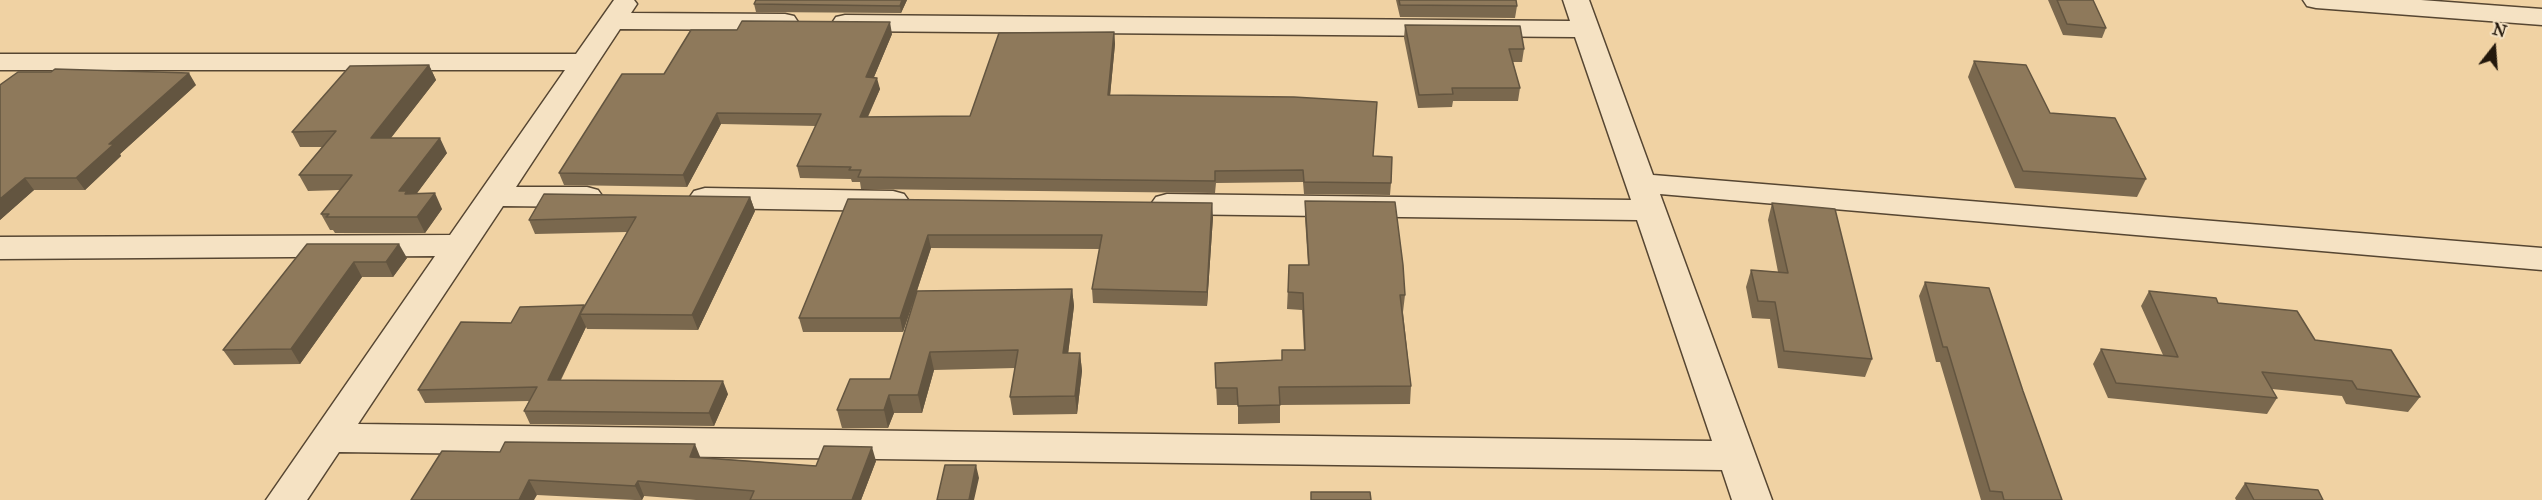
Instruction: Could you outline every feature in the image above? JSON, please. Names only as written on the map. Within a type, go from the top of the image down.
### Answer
[{"type":"street","points":[[2316,0],[2542,17]]},
{"type":"street","points":[[286,500],[620,11],[1581,14],[1752,500]]},
{"type":"street","points":[[0,62],[585,62]]},
{"type":"street","points":[[493,196],[612,197]]},
{"type":"street","points":[[1137,204],[1645,196],[2542,259]]},
{"type":"street","points":[[672,198],[922,201]]},
{"type":"street","points":[[0,248],[460,245]]},
{"type":"street","points":[[328,438],[1736,456]]},
{"type":"building","points":[[756,0],[902,0],[900,6],[754,4]]},
{"type":"building","points":[[1399,0],[1516,0],[1517,6],[1400,5]]},
{"type":"building","points":[[2057,0],[2093,0],[2106,28],[2067,24]]},
{"type":"building","points":[[742,21],[890,22],[866,77],[877,78],[860,117],[970,116],[999,33],[1114,32],[1108,95],[1294,97],[1377,102],[1373,156],[1392,157],[1391,183],[1304,182],[1303,170],[1215,171],[1215,181],[858,177],[861,170],[849,170],[851,167],[797,166],[821,114],[717,113],[683,175],[559,173],[622,74],[664,74],[691,30],[737,30]]},
{"type":"building","points":[[1405,25],[1520,26],[1524,49],[1509,49],[1520,88],[1452,88],[1453,94],[1419,95]]},
{"type":"building","points":[[1974,61],[2026,65],[2050,113],[2115,118],[2146,179],[2023,171]]},
{"type":"building","points":[[429,65],[371,138],[440,138],[399,191],[407,191],[405,194],[435,193],[417,217],[326,217],[329,214],[321,214],[352,175],[299,175],[336,131],[292,132],[350,66]]},
{"type":"building","points":[[55,69],[189,73],[109,144],[114,144],[76,178],[25,178],[0,199],[0,85],[18,72],[51,72]]},
{"type":"building","points":[[544,194],[750,197],[692,315],[580,314],[636,217],[529,220]]},
{"type":"building","points":[[848,199],[1212,203],[1207,292],[1092,289],[1102,235],[928,235],[900,318],[799,318]]},
{"type":"building","points":[[1305,201],[1395,202],[1405,295],[1400,295],[1411,386],[1279,387],[1280,405],[1238,406],[1237,388],[1216,388],[1215,363],[1282,360],[1282,350],[1305,350],[1303,293],[1288,292],[1289,265],[1309,265]]},
{"type":"building","points":[[1772,203],[1835,209],[1872,359],[1784,351],[1775,302],[1758,301],[1751,270],[1788,273]]},
{"type":"building","points":[[307,244],[399,244],[386,262],[354,262],[291,349],[223,350]]},
{"type":"building","points":[[1925,282],[1989,288],[2062,500],[2004,500],[2002,492],[1990,491],[1947,347],[1943,347]]},
{"type":"building","points":[[1072,289],[1063,353],[1080,353],[1075,396],[1010,397],[1018,350],[930,352],[918,395],[889,395],[884,410],[837,410],[850,379],[890,379],[917,291]]},
{"type":"building","points":[[2149,291],[2216,298],[2218,303],[2297,311],[2315,340],[2391,350],[2420,397],[2357,389],[2352,381],[2262,372],[2277,398],[2116,383],[2101,349],[2178,357]]},
{"type":"building","points":[[584,305],[548,380],[723,381],[709,413],[524,411],[537,387],[418,390],[461,322],[511,323],[520,307]]},
{"type":"building","points":[[505,442],[695,444],[690,457],[816,466],[824,446],[872,447],[852,500],[750,500],[754,491],[638,481],[635,486],[529,480],[519,500],[411,500],[442,451],[500,452]]},
{"type":"building","points":[[945,465],[976,465],[969,500],[937,500]]},
{"type":"building","points":[[2245,483],[2318,490],[2323,500],[2254,500]]},
{"type":"building","points":[[1311,492],[1370,492],[1371,500],[1311,500]]}]
